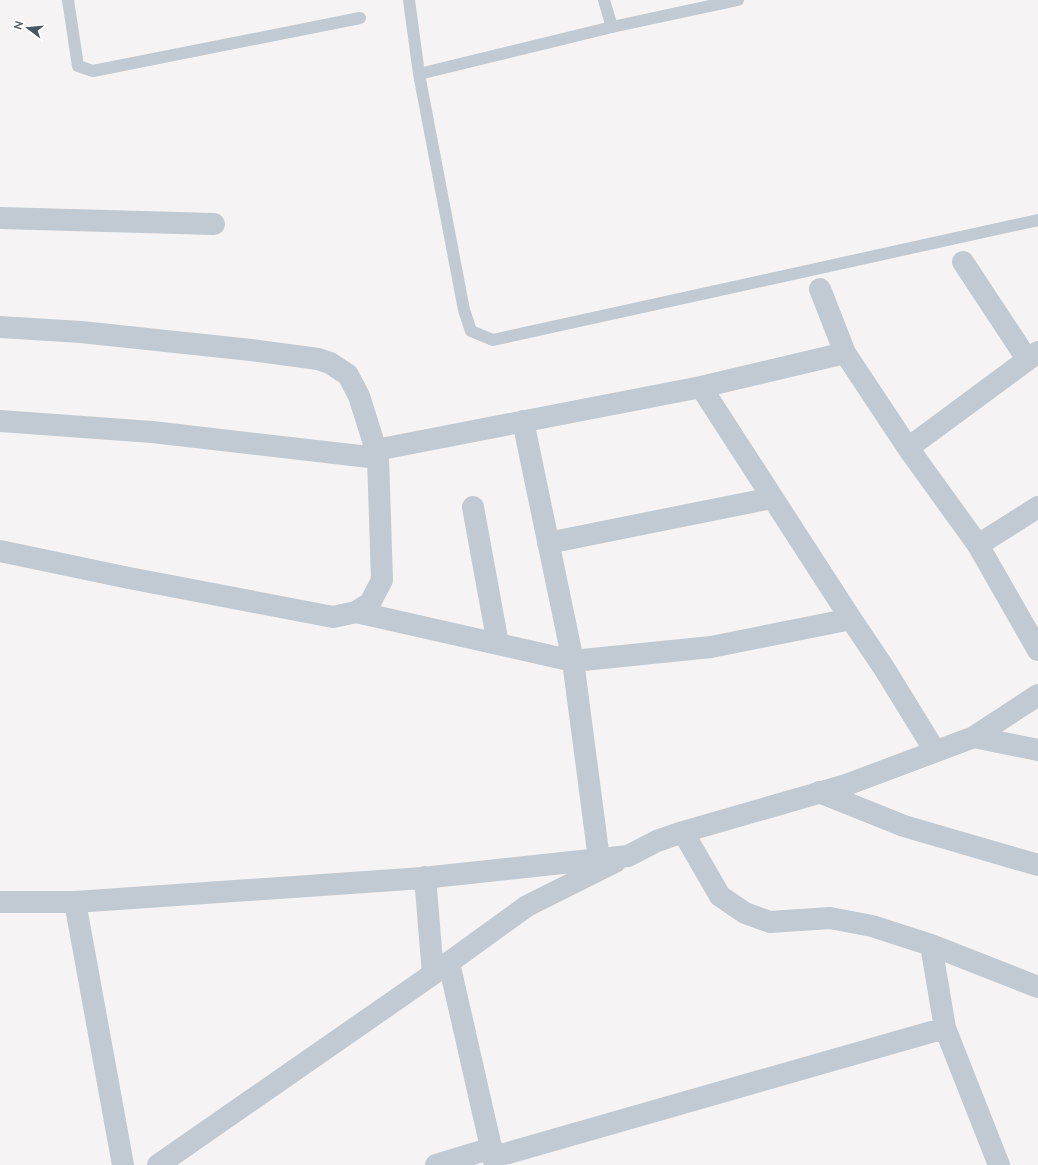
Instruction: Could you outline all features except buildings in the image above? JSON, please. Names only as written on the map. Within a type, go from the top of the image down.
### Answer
[{"type":"street","points":[[0,218],[214,224]]},
{"type":"street","points":[[908,448],[1033,356],[962,262]]},
{"type":"street","points":[[820,289],[845,353],[908,448],[978,545],[1038,650]]},
{"type":"street","points":[[0,327],[81,332],[251,350],[318,359],[330,363],[348,375],[359,396],[377,454],[382,580],[370,603],[356,612],[333,617],[129,578],[0,551]]},
{"type":"street","points":[[0,421],[152,432],[377,454],[523,421],[701,387],[845,353]]},
{"type":"street","points":[[701,387],[884,668],[935,751]]},
{"type":"street","points":[[523,421],[573,661],[599,859]]},
{"type":"street","points":[[548,543],[772,498]]},
{"type":"street","points":[[473,507],[498,644]]},
{"type":"street","points":[[978,545],[1038,507]]},
{"type":"street","points":[[356,612],[573,661],[711,647],[851,619]]},
{"type":"street","points":[[169,1162],[527,906],[657,841],[683,832],[846,785],[974,737],[1038,695]]},
{"type":"street","points":[[974,737],[1038,750]]},
{"type":"street","points":[[819,792],[904,826],[1038,865]]},
{"type":"street","points":[[683,832],[720,896],[745,913],[770,922],[830,918],[872,926],[932,945],[1038,987]]},
{"type":"street","points":[[0,902],[76,902],[425,877],[628,856]]},
{"type":"street","points":[[425,877],[441,968],[494,1157]]},
{"type":"street","points":[[76,902],[123,1165]]},
{"type":"street","points":[[932,945],[945,1028],[998,1165]]},
{"type":"street","points":[[436,1165],[494,1157],[945,1028]]},
{"type":"lane","points":[[68,0],[78,66],[94,71],[360,18]]},
{"type":"lane","points":[[409,0],[419,74],[464,310],[471,331],[493,340],[1038,220]]},
{"type":"lane","points":[[604,0],[612,27]]},
{"type":"lane","points":[[419,74],[612,27],[738,0]]}]
